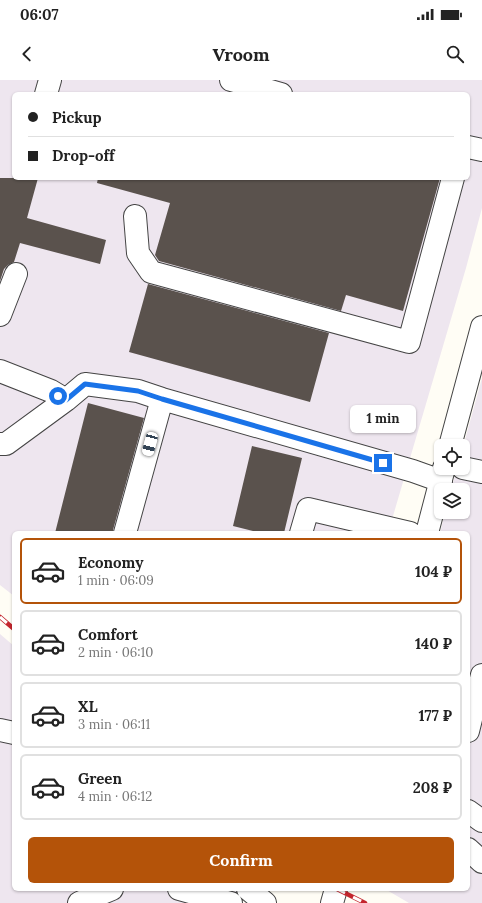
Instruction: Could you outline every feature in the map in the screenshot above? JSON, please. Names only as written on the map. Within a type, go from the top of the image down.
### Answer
[{"type":"street","points":[[47,92],[50,80]]},
{"type":"street","points":[[231,80],[274,92]]},
{"type":"street","points":[[470,147],[482,150]]},
{"type":"street","points":[[135,216],[138,253],[151,272],[409,342],[452,180]]},
{"type":"street","points":[[0,315],[16,274]]},
{"type":"street","points":[[452,439],[482,327]]},
{"type":"street","points":[[0,371],[50,391],[66,400]]},
{"type":"street","points":[[0,444],[6,444],[66,400],[85,384],[138,391],[413,471],[434,474]]},
{"type":"street","points":[[126,531],[162,399]]},
{"type":"street","points":[[470,469],[482,472]]},
{"type":"street","points":[[428,531],[442,475]]},
{"type":"street","points":[[302,531],[308,509],[402,531]]},
{"type":"street","points":[[470,723],[482,675]]},
{"type":"street","points":[[0,730],[12,733]]},
{"type":"street","points":[[470,812],[482,821]]},
{"type":"street","points":[[470,851],[482,862]]},
{"type":"street","points":[[79,903],[107,891]]},
{"type":"street","points":[[186,891],[231,903]]},
{"type":"street","points":[[250,891],[265,903]]},
{"type":"street","points":[[332,903],[335,891]]},
{"type":"shaded area","points":[[0,80],[482,80],[482,208],[466,268],[389,531],[12,531],[12,594],[0,585]]},
{"type":"shaded area","points":[[482,378],[482,903],[409,903],[388,891],[470,891],[470,531],[440,531],[443,519],[470,519],[470,483],[453,483],[455,475],[470,475],[470,439],[465,439]]},
{"type":"shaded area","points":[[0,634],[12,644],[12,891],[240,891],[237,903],[0,903]]},
{"type":"building","points":[[0,178],[12,178],[12,180],[37,180],[27,218],[106,240],[100,264],[20,243],[14,262],[4,269],[0,281]]},
{"type":"building","points":[[98,180],[439,180],[403,311],[346,295],[341,311],[159,261],[155,255],[170,203],[97,183]]},
{"type":"building","points":[[148,284],[329,333],[310,402],[129,352]]},
{"type":"building","points":[[88,403],[144,418],[113,531],[56,531]]},
{"type":"building","points":[[252,446],[302,458],[284,531],[253,531],[233,526]]},
{"type":"railway","points":[[0,617],[12,627]]},
{"type":"railway","points":[[341,891],[365,903]]},
{"type":"route","points":[[58,396],[66,400],[85,384],[138,391],[383,463]]}]
